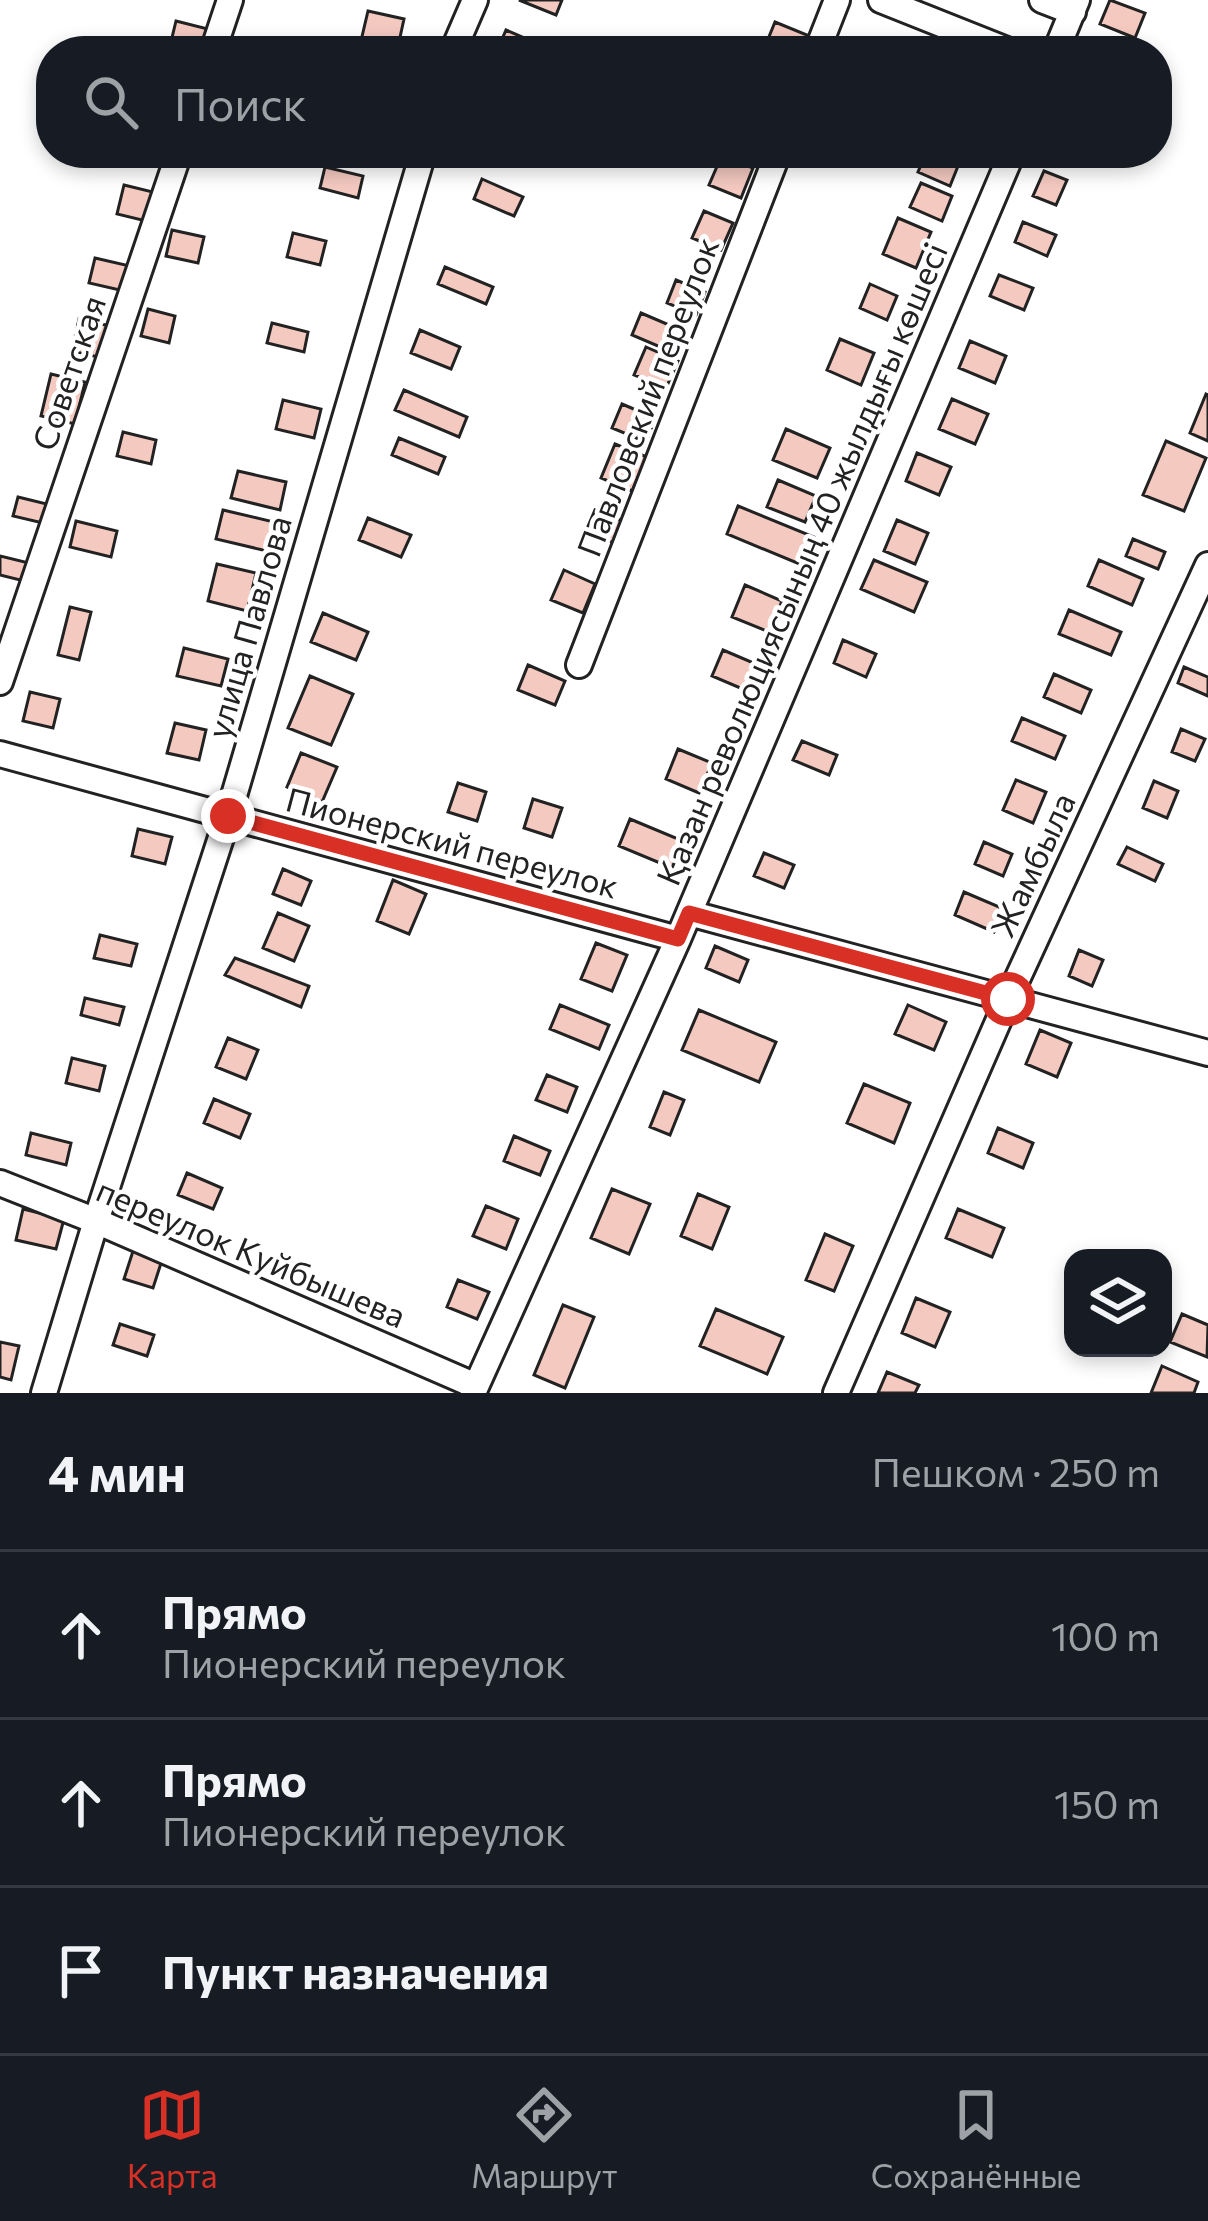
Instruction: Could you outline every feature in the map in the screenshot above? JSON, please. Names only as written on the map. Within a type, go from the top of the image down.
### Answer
[{"type":"street","points":[[218,36],[230,0]]},
{"type":"street","points":[[458,36],[475,0]]},
{"type":"street","points":[[824,36],[837,0]]},
{"type":"street","points":[[880,0],[971,36]]},
{"type":"street","points":[[1042,0],[1075,6],[1062,36]]},
{"type":"street","name":"Советская","points":[[0,682],[173,168]]},
{"type":"street","name":"улица Павлова","points":[[44,1393],[228,816],[419,168]]},
{"type":"street","name":"Павловский переулок","points":[[580,665],[772,168]]},
{"type":"street","name":"Қазан революциясының 40 жылдығы көшесі","points":[[474,1389],[678,939],[1006,168]]},
{"type":"street","name":"Жамбыла","points":[[836,1393],[1008,999],[1208,565]]},
{"type":"street","name":"Пионерский переулок","points":[[0,754],[678,939]]},
{"type":"street","points":[[689,913],[1208,1053]]},
{"type":"street","name":"переулок Куйбышева","points":[[0,1184],[96,1221],[474,1389]]},
{"type":"building","points":[[519,0],[562,0],[556,15]]},
{"type":"building","points":[[1110,0],[1145,13],[1136,36],[1100,24]]},
{"type":"building","points":[[368,11],[404,19],[400,36],[362,36]]},
{"type":"building","points":[[176,21],[208,29],[206,36],[172,36]]},
{"type":"building","points":[[775,22],[807,35],[807,36],[769,36]]},
{"type":"building","points":[[325,168],[363,176],[358,198],[320,188]]},
{"type":"building","points":[[716,168],[753,168],[741,198],[709,185]]},
{"type":"building","points":[[920,168],[957,168],[950,186],[918,172]]},
{"type":"building","points":[[1044,171],[1067,180],[1056,205],[1033,196]]},
{"type":"building","points":[[482,179],[523,197],[514,216],[474,199]]},
{"type":"building","points":[[921,183],[952,196],[942,221],[910,207]]},
{"type":"building","points":[[124,185],[153,192],[146,221],[117,214]]},
{"type":"building","points":[[704,211],[733,223],[721,250],[692,238]]},
{"type":"building","points":[[898,218],[931,232],[916,268],[883,254]]},
{"type":"building","points":[[1023,222],[1056,235],[1047,256],[1015,242]]},
{"type":"building","points":[[172,230],[204,237],[198,263],[166,256]]},
{"type":"building","points":[[293,233],[326,241],[320,265],[287,257]]},
{"type":"building","points":[[95,258],[130,266],[124,291],[89,283]]},
{"type":"building","points":[[445,267],[493,287],[486,304],[438,284]]},
{"type":"building","points":[[999,275],[1033,288],[1024,310],[990,296]]},
{"type":"building","points":[[676,280],[705,292],[696,315],[667,303]]},
{"type":"building","points":[[870,284],[897,296],[887,320],[860,308]]},
{"type":"building","points":[[148,309],[175,316],[169,343],[141,336]]},
{"type":"building","points":[[641,313],[688,333],[679,355],[632,335]]},
{"type":"building","points":[[79,319],[110,326],[102,358],[72,351]]},
{"type":"building","points":[[272,323],[308,332],[304,352],[267,343]]},
{"type":"building","points":[[420,330],[460,347],[451,369],[411,353]]},
{"type":"building","points":[[840,339],[874,353],[861,385],[827,370]]},
{"type":"building","points":[[970,341],[1006,356],[995,383],[959,368]]},
{"type":"building","points":[[646,347],[678,361],[666,388],[634,375]]},
{"type":"building","points":[[51,374],[85,382],[75,424],[41,416]]},
{"type":"building","points":[[404,390],[467,417],[459,437],[395,410]]},
{"type":"building","points":[[1208,395],[1208,441],[1190,433]]},
{"type":"building","points":[[952,399],[988,414],[975,444],[939,429]]},
{"type":"building","points":[[283,400],[321,409],[314,438],[276,429]]},
{"type":"building","points":[[622,404],[655,418],[646,442],[612,428]]},
{"type":"building","points":[[786,429],[830,448],[817,478],[773,460]]},
{"type":"building","points":[[123,432],[156,440],[151,464],[117,456]]},
{"type":"building","points":[[399,438],[445,457],[438,474],[392,455]]},
{"type":"building","points":[[1166,441],[1206,458],[1184,511],[1143,495]]},
{"type":"building","points":[[615,444],[647,457],[632,491],[601,478]]},
{"type":"building","points":[[917,453],[951,467],[939,495],[906,481]]},
{"type":"building","points":[[238,471],[286,482],[280,510],[231,498]]},
{"type":"building","points":[[778,480],[816,496],[805,522],[767,507]]},
{"type":"building","points":[[18,497],[51,505],[47,524],[13,516]]},
{"type":"building","points":[[738,506],[814,537],[802,565],[727,534]]},
{"type":"building","points":[[223,510],[274,522],[267,551],[216,539]]},
{"type":"building","points":[[595,510],[625,522],[616,544],[586,531]]},
{"type":"building","points":[[368,518],[411,535],[401,557],[359,540]]},
{"type":"building","points":[[897,520],[928,533],[915,564],[884,551]]},
{"type":"building","points":[[76,521],[117,531],[111,557],[70,547]]},
{"type":"building","points":[[1133,539],[1165,552],[1158,569],[1126,556]]},
{"type":"building","points":[[0,556],[29,563],[24,581],[0,575]]},
{"type":"building","points":[[874,560],[927,582],[914,612],[861,589]]},
{"type":"building","points":[[1099,560],[1143,579],[1132,605],[1088,586]]},
{"type":"building","points":[[217,564],[256,573],[247,611],[208,601]]},
{"type":"building","points":[[564,570],[595,584],[583,613],[551,600]]},
{"type":"building","points":[[745,585],[782,601],[769,632],[732,617]]},
{"type":"building","points":[[70,607],[91,612],[79,660],[58,655]]},
{"type":"building","points":[[1069,610],[1121,632],[1111,655],[1059,634]]},
{"type":"building","points":[[323,613],[368,632],[356,660],[311,642]]},
{"type":"building","points":[[843,640],[876,654],[866,677],[834,663]]},
{"type":"building","points":[[184,648],[228,659],[221,686],[177,676]]},
{"type":"building","points":[[723,650],[756,664],[745,690],[712,676]]},
{"type":"building","points":[[528,665],[565,681],[555,705],[518,690]]},
{"type":"building","points":[[1184,667],[1208,677],[1208,696],[1178,683]]},
{"type":"building","points":[[1054,674],[1091,690],[1081,713],[1044,697]]},
{"type":"building","points":[[310,676],[353,694],[331,745],[288,728]]},
{"type":"building","points":[[30,692],[60,699],[53,728],[23,721]]},
{"type":"building","points":[[1022,718],[1065,736],[1055,759],[1012,741]]},
{"type":"building","points":[[175,723],[206,730],[199,760],[167,753]]},
{"type":"building","points":[[1181,729],[1205,739],[1195,761],[1172,752]]},
{"type":"building","points":[[802,741],[837,755],[829,775],[793,760]]},
{"type":"building","points":[[678,749],[712,763],[699,793],[666,779]]},
{"type":"building","points":[[301,753],[337,767],[322,802],[287,787]]},
{"type":"building","points":[[1016,780],[1046,792],[1033,823],[1003,810]]},
{"type":"building","points":[[1154,781],[1178,791],[1167,818],[1143,808]]},
{"type":"building","points":[[458,783],[486,792],[477,821],[448,812]]},
{"type":"building","points":[[533,799],[562,808],[552,837],[524,828]]},
{"type":"building","points":[[630,819],[683,841],[672,868],[619,846]]},
{"type":"building","points":[[138,829],[172,837],[165,864],[132,856]]},
{"type":"building","points":[[984,842],[1012,854],[1003,876],[975,864]]},
{"type":"building","points":[[1127,847],[1163,864],[1155,881],[1118,864]]},
{"type":"building","points":[[764,853],[794,865],[784,888],[754,876]]},
{"type":"building","points":[[283,869],[311,881],[301,905],[273,894]]},
{"type":"building","points":[[393,880],[426,894],[409,934],[377,921]]},
{"type":"building","points":[[964,892],[1004,909],[994,932],[955,915]]},
{"type":"building","points":[[278,913],[309,926],[294,961],[263,948]]},
{"type":"building","points":[[100,935],[137,944],[131,966],[94,958]]},
{"type":"building","points":[[596,943],[627,955],[612,991],[581,979]]},
{"type":"building","points":[[715,946],[748,960],[739,982],[706,968]]},
{"type":"building","points":[[1079,950],[1103,960],[1092,986],[1069,976]]},
{"type":"building","points":[[235,958],[309,986],[301,1007],[225,975]]},
{"type":"building","points":[[85,998],[124,1007],[119,1025],[81,1015]]},
{"type":"building","points":[[560,1005],[609,1025],[599,1049],[550,1029]]},
{"type":"building","points":[[908,1005],[946,1022],[934,1050],[895,1034]]},
{"type":"building","points":[[699,1010],[776,1042],[759,1082],[682,1050]]},
{"type":"building","points":[[1040,1030],[1071,1043],[1057,1077],[1026,1064]]},
{"type":"building","points":[[228,1038],[258,1050],[246,1079],[216,1067]]},
{"type":"building","points":[[72,1058],[105,1066],[99,1091],[66,1083]]},
{"type":"building","points":[[547,1075],[577,1087],[567,1112],[536,1100]]},
{"type":"building","points":[[864,1084],[910,1103],[894,1143],[847,1123]]},
{"type":"building","points":[[664,1092],[684,1100],[670,1135],[650,1127]]},
{"type":"building","points":[[214,1099],[250,1114],[240,1138],[204,1123]]},
{"type":"building","points":[[998,1128],[1033,1143],[1023,1168],[988,1153]]},
{"type":"building","points":[[31,1133],[71,1143],[66,1165],[26,1155]]},
{"type":"building","points":[[514,1136],[550,1151],[540,1175],[504,1161]]},
{"type":"building","points":[[187,1173],[222,1188],[213,1209],[178,1195]]},
{"type":"building","points":[[612,1189],[650,1204],[629,1254],[591,1238]]},
{"type":"building","points":[[698,1194],[729,1207],[712,1249],[681,1236]]},
{"type":"building","points":[[486,1206],[518,1219],[506,1249],[473,1236]]},
{"type":"building","points":[[23,1209],[64,1219],[56,1249],[16,1240]]},
{"type":"building","points":[[958,1209],[1004,1228],[992,1257],[946,1238]]},
{"type":"building","points":[[825,1234],[853,1246],[834,1291],[806,1280]]},
{"type":"building","points":[[134,1248],[163,1257],[153,1288],[124,1279]]},
{"type":"building","points":[[458,1280],[489,1292],[477,1319],[447,1307]]},
{"type":"building","points":[[916,1298],[950,1312],[935,1347],[902,1333]]},
{"type":"building","points":[[563,1305],[594,1317],[565,1388],[534,1375]]},
{"type":"building","points":[[716,1309],[783,1337],[767,1374],[700,1346]]},
{"type":"building","points":[[1182,1314],[1208,1325],[1207,1357],[1172,1343]]},
{"type":"building","points":[[120,1324],[154,1335],[147,1356],[113,1345]]},
{"type":"building","points":[[0,1342],[19,1346],[11,1380],[0,1377]]},
{"type":"building","points":[[1162,1366],[1198,1382],[1194,1393],[1151,1393]]},
{"type":"building","points":[[887,1372],[919,1385],[915,1393],[878,1393]]},
{"type":"route","points":[[228,816],[678,939],[689,913],[1008,999]]}]
